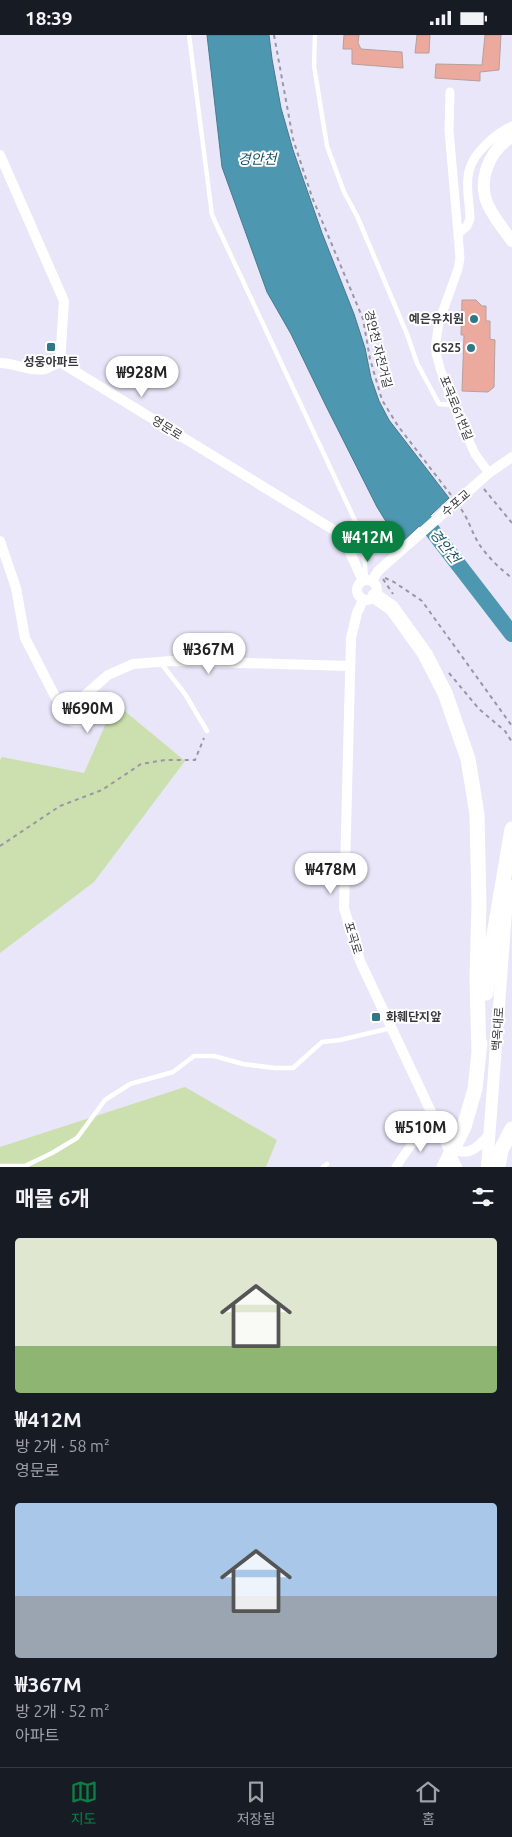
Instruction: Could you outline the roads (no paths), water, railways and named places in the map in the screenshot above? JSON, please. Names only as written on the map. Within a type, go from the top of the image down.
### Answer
[{"type":"highway","points":[[370,586],[392,608],[425,654],[446,693],[468,759],[477,814],[479,1053]]},
{"type":"highway","points":[[444,1167],[464,1127],[475,1089],[491,952],[512,830]]},
{"type":"highway","points":[[498,1167],[501,1150],[512,1129]]},
{"type":"main road","points":[[512,137],[497,149],[488,163],[484,178],[484,193],[488,206],[512,241]]},
{"type":"main road","name":"백옥대로","points":[[487,1167],[512,830]]},
{"type":"street","name":"포곡로61번길","points":[[450,92],[449,130],[460,258],[458,269],[439,322],[436,342],[440,368],[453,405],[475,455],[489,473]]},
{"type":"street","points":[[458,234],[467,226],[470,219],[468,182],[472,164],[492,138],[512,126]]},
{"type":"street","points":[[0,155],[64,301],[60,362],[46,369],[0,363]]},
{"type":"street","name":"영문로","points":[[60,362],[342,535],[370,586]]},
{"type":"street","points":[[489,473],[512,457]]},
{"type":"street","name":"수포교","points":[[387,563],[489,473]]},
{"type":"street","points":[[0,541],[16,588],[25,638],[57,700],[72,700],[83,697],[108,675],[133,664],[160,662],[350,666]]},
{"type":"street","name":"포곡로","points":[[387,563],[378,571],[357,613],[351,638],[344,908],[360,961],[457,1167]]},
{"type":"street","points":[[396,1167],[417,1138],[427,1131],[439,1128]]},
{"type":"street","points":[[446,1143],[457,1151],[466,1152],[477,1148],[490,1134]]},
{"type":"lane","points":[[189,35],[212,215],[359,529],[370,586]]},
{"type":"lane","points":[[314,35],[314,66],[320,113],[328,146],[344,192],[357,215],[407,334],[417,363],[439,404],[453,405]]},
{"type":"lane","points":[[160,662],[185,694],[207,731]]},
{"type":"lane","points":[[0,1166],[25,1166],[52,1153],[77,1138],[105,1100],[130,1084],[172,1072],[194,1055],[214,1056],[243,1064],[274,1068],[293,1068],[322,1042],[340,1040],[391,1028]]},
{"type":"water","name":"경안천","points":[[207,35],[269,35],[281,108],[293,150],[322,233],[354,314],[379,401],[389,420],[449,498],[400,544],[377,507],[291,334],[267,292],[222,167]]},
{"type":"waterway","name":"경안천","points":[[411,503],[512,634]]},
{"type":"place","name":"예은유치원","points":[[474,319]]},
{"type":"place","name":"성웅아파트","points":[[51,347]]},
{"type":"place","name":"GS25","points":[[471,348]]},
{"type":"place","name":"화훼단지앞","points":[[376,1017]]}]
